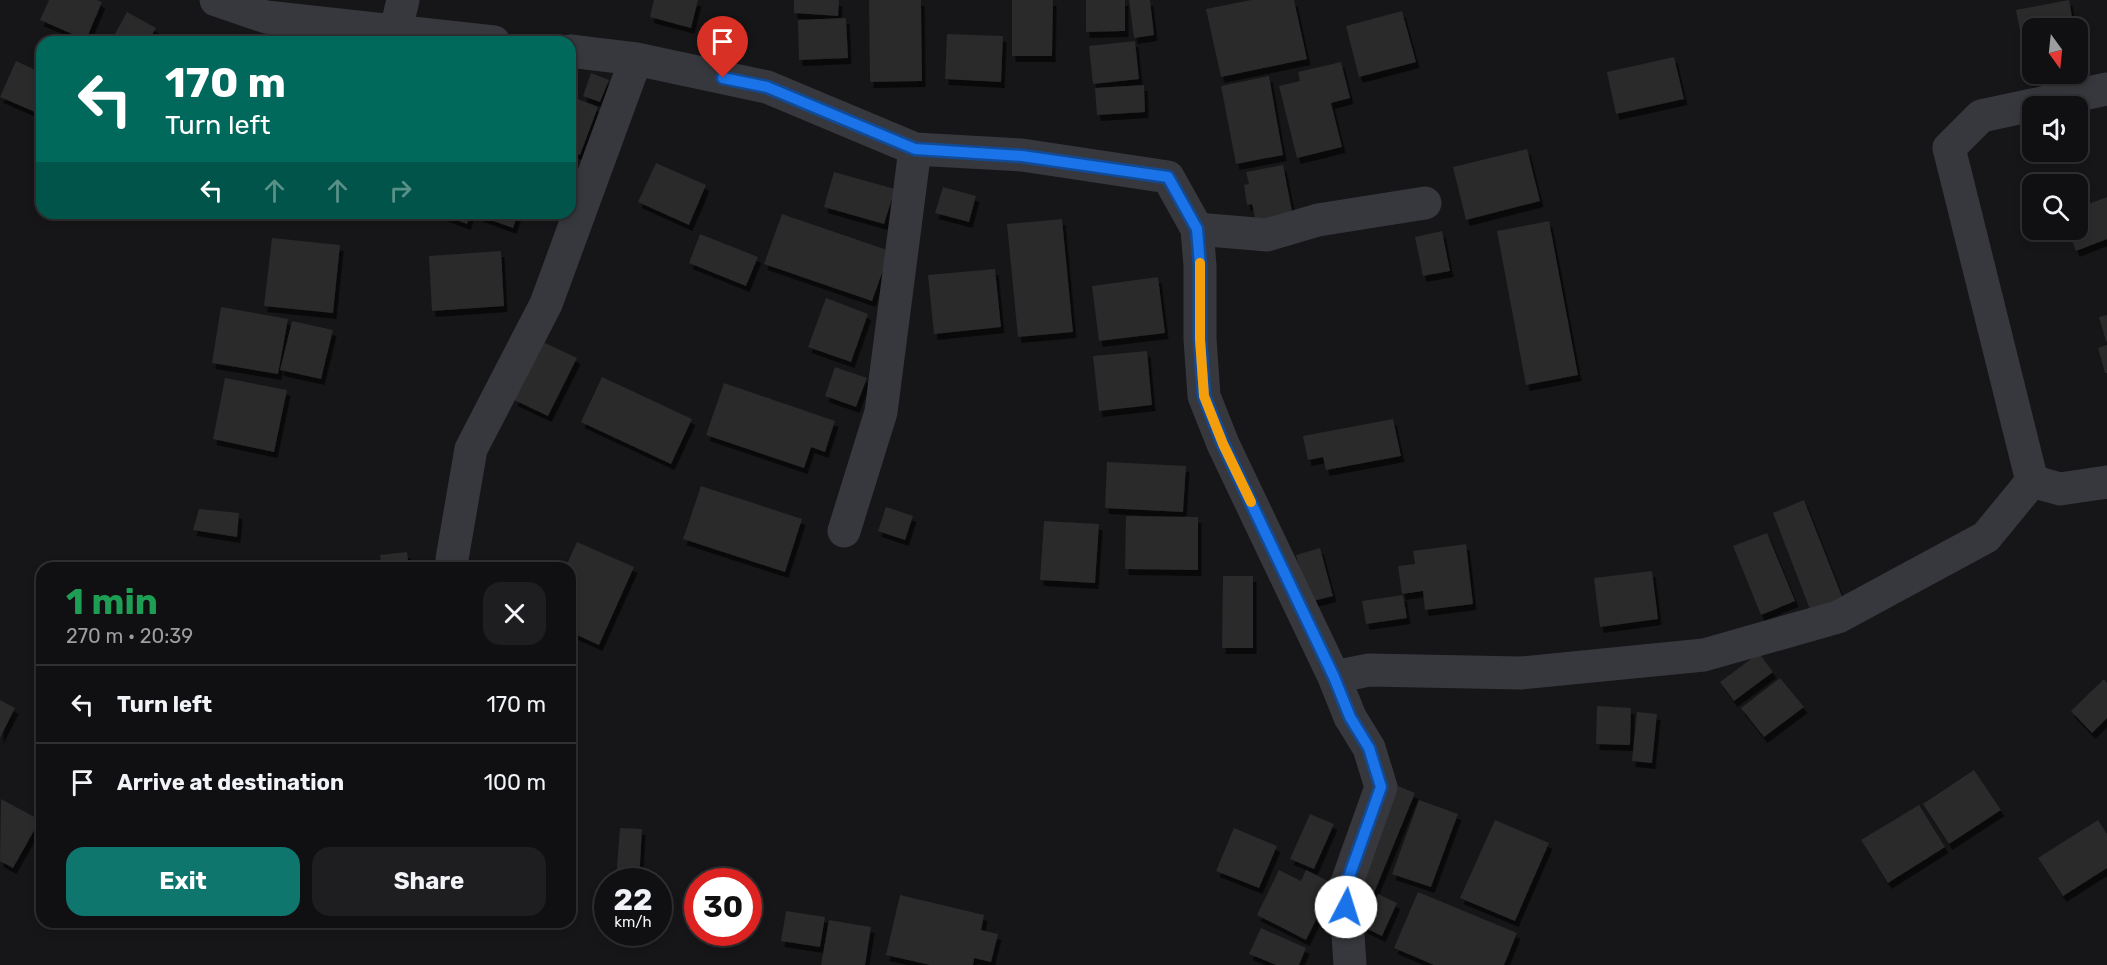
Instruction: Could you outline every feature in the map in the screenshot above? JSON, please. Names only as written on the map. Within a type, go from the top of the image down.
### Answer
[{"type":"street","points":[[216,0],[266,17],[399,15],[473,36]]},
{"type":"street","points":[[576,52],[636,59],[767,87],[915,149],[1022,156],[1168,177],[1197,229],[1204,396],[1223,444],[1334,677],[1350,717],[1369,748],[1381,787],[1345,888],[1350,965]]},
{"type":"street","points":[[452,559],[471,449],[546,304],[636,59]]},
{"type":"street","points":[[2032,481],[1949,148],[1981,116],[2107,89]]},
{"type":"street","points":[[844,531],[881,412],[915,149]]},
{"type":"street","points":[[1197,229],[1267,235],[1318,220],[1425,203]]},
{"type":"street","points":[[2032,481],[2060,489],[2107,482]]},
{"type":"street","points":[[1334,677],[1368,670],[1521,673],[1704,655],[1838,617],[1986,537],[2032,481]]},
{"type":"building","points":[[49,0],[97,0],[102,2],[88,36],[77,36],[40,20]]},
{"type":"building","points":[[654,0],[698,0],[691,28],[650,17]]},
{"type":"building","points":[[794,0],[839,0],[838,16],[794,13]]},
{"type":"building","points":[[869,0],[921,0],[922,81],[870,82]]},
{"type":"building","points":[[1012,0],[1053,0],[1052,56],[1012,56]]},
{"type":"building","points":[[1086,0],[1125,0],[1125,31],[1086,32]]},
{"type":"building","points":[[1129,0],[1150,0],[1154,35],[1134,38]]},
{"type":"building","points":[[1251,0],[1294,0],[1307,59],[1221,77],[1206,9]]},
{"type":"building","points":[[2069,0],[2072,18],[2022,18],[2022,40],[2016,10]]},
{"type":"building","points":[[1402,11],[1416,62],[1359,77],[1346,26]]},
{"type":"building","points":[[127,12],[156,28],[151,36],[115,34]]},
{"type":"building","points":[[846,18],[848,58],[799,60],[798,20]]},
{"type":"building","points":[[947,34],[1003,36],[1001,82],[945,79]]},
{"type":"building","points":[[1135,41],[1139,79],[1093,84],[1089,46]]},
{"type":"building","points":[[1674,57],[1684,99],[1616,114],[1607,72]]},
{"type":"building","points":[[16,61],[36,70],[36,112],[0,97]]},
{"type":"building","points":[[1341,62],[1350,98],[1331,103],[1342,147],[1297,158],[1279,86],[1300,81],[1298,72]]},
{"type":"building","points":[[591,73],[609,80],[600,102],[583,96]]},
{"type":"building","points":[[1269,76],[1283,155],[1236,164],[1221,86]]},
{"type":"building","points":[[1144,85],[1145,112],[1097,115],[1095,88]]},
{"type":"building","points":[[576,98],[598,107],[580,155],[576,153]]},
{"type":"building","points":[[1527,149],[1540,201],[1466,220],[1453,167]]},
{"type":"building","points":[[656,163],[706,185],[689,225],[638,202]]},
{"type":"building","points":[[1283,165],[1293,216],[1256,222],[1252,204],[1247,205],[1244,185],[1249,184],[1246,172]]},
{"type":"building","points":[[834,172],[895,189],[884,224],[824,207]]},
{"type":"building","points":[[943,187],[976,196],[969,222],[935,213]]},
{"type":"building","points":[[2107,197],[2107,239],[2076,251],[2072,240],[2088,240],[2088,204]]},
{"type":"building","points":[[782,214],[890,251],[872,301],[764,264]]},
{"type":"building","points":[[454,219],[469,219],[467,224]]},
{"type":"building","points":[[488,219],[516,219],[513,228]]},
{"type":"building","points":[[1062,219],[1073,332],[1018,337],[1007,224]]},
{"type":"building","points":[[1549,221],[1578,375],[1526,385],[1497,231]]},
{"type":"building","points":[[1442,231],[1450,271],[1423,276],[1415,237]]},
{"type":"building","points":[[700,234],[758,257],[746,286],[689,263]]},
{"type":"building","points":[[272,238],[340,245],[333,313],[264,306]]},
{"type":"building","points":[[501,251],[504,306],[432,311],[429,256]]},
{"type":"building","points":[[995,269],[1001,327],[934,334],[928,275]]},
{"type":"building","points":[[1158,277],[1165,333],[1099,341],[1092,286]]},
{"type":"building","points":[[826,298],[868,314],[851,362],[808,347]]},
{"type":"building","points":[[221,307],[288,319],[278,374],[212,363]]},
{"type":"building","points":[[2107,315],[2107,341],[2106,341],[2099,317]]},
{"type":"building","points":[[292,321],[333,330],[321,379],[280,370]]},
{"type":"building","points":[[543,342],[577,358],[548,416],[514,400]]},
{"type":"building","points":[[2107,345],[2107,373],[2105,373],[2098,348]]},
{"type":"building","points":[[1147,351],[1152,405],[1099,411],[1093,356]]},
{"type":"building","points":[[835,367],[867,378],[856,407],[825,396]]},
{"type":"building","points":[[602,377],[692,419],[671,464],[581,422]]},
{"type":"building","points":[[225,378],[287,390],[274,452],[213,439]]},
{"type":"building","points":[[724,383],[835,421],[825,452],[811,447],[804,468],[706,435]]},
{"type":"building","points":[[1393,419],[1401,456],[1326,470],[1323,457],[1308,460],[1303,436]]},
{"type":"building","points":[[1107,462],[1186,466],[1183,512],[1105,508]]},
{"type":"building","points":[[701,486],[802,519],[785,572],[683,539]]},
{"type":"building","points":[[1804,500],[1843,599],[1811,612],[1773,513]]},
{"type":"building","points":[[886,507],[913,516],[905,540],[878,531]]},
{"type":"building","points":[[199,509],[239,513],[237,537],[193,530]]},
{"type":"building","points":[[1126,516],[1198,517],[1198,570],[1125,569]]},
{"type":"building","points":[[1044,521],[1099,524],[1095,583],[1040,580]]},
{"type":"building","points":[[1767,533],[1795,601],[1761,615],[1733,546]]},
{"type":"building","points":[[577,542],[634,567],[599,645],[576,635],[576,562],[568,562]]},
{"type":"building","points":[[1466,544],[1473,604],[1425,610],[1423,591],[1402,594],[1398,566],[1415,564],[1413,551]]},
{"type":"building","points":[[1320,548],[1333,596],[1309,602],[1296,555]]},
{"type":"building","points":[[407,552],[408,562],[381,562],[380,555]]},
{"type":"building","points":[[1652,571],[1658,619],[1600,627],[1594,578]]},
{"type":"building","points":[[1223,576],[1253,576],[1253,648],[1222,648]]},
{"type":"building","points":[[1403,595],[1407,618],[1366,624],[1362,601]]},
{"type":"building","points":[[1759,653],[1773,672],[1734,701],[1720,682]]},
{"type":"building","points":[[1780,678],[1804,707],[1764,737],[1741,708]]},
{"type":"building","points":[[2104,679],[2107,683],[2107,718],[2092,733],[2071,711]]},
{"type":"building","points":[[0,700],[15,708],[0,738]]},
{"type":"building","points":[[1597,706],[1631,708],[1630,745],[1596,744]]},
{"type":"building","points":[[1637,712],[1657,714],[1652,763],[1632,761]]},
{"type":"building","points":[[1974,770],[2001,810],[1949,844],[1923,804]]},
{"type":"building","points":[[1393,784],[1415,793],[1374,893],[1351,884]]},
{"type":"building","points":[[1,799],[36,818],[36,827],[13,868],[0,861]]},
{"type":"building","points":[[1419,800],[1458,814],[1431,887],[1392,874]]},
{"type":"building","points":[[1919,805],[1945,847],[1888,883],[1861,840]]},
{"type":"building","points":[[1310,814],[1334,824],[1314,869],[1290,859]]},
{"type":"building","points":[[1495,820],[1549,843],[1515,921],[1460,898]]},
{"type":"building","points":[[2098,820],[2107,834],[2107,868],[2063,896],[2038,858]]},
{"type":"building","points":[[620,828],[642,829],[640,868],[617,868]]},
{"type":"building","points":[[1234,828],[1277,846],[1259,888],[1216,871]]},
{"type":"building","points":[[1279,870],[1301,881],[1306,870],[1334,884],[1306,940],[1257,915]]},
{"type":"building","points":[[1418,892],[1517,933],[1504,965],[1434,965],[1394,948]]},
{"type":"building","points":[[1378,894],[1397,903],[1382,936],[1363,927]]},
{"type":"building","points":[[900,895],[984,915],[981,930],[998,934],[991,962],[974,958],[973,965],[930,965],[886,955]]},
{"type":"building","points":[[786,911],[825,917],[820,947],[781,941]]},
{"type":"building","points":[[829,920],[871,927],[865,965],[821,965]]},
{"type":"building","points":[[1261,928],[1306,948],[1299,965],[1276,965],[1249,954]]},
{"type":"slow traffic","points":[[1200,263],[1200,339],[1204,396],[1223,444],[1251,502]]},
{"type":"route","points":[[723,78],[767,87],[915,149],[1022,156],[1168,177],[1197,229],[1204,396],[1223,444],[1334,677],[1350,717],[1369,748],[1381,787],[1345,888],[1346,907]]}]
